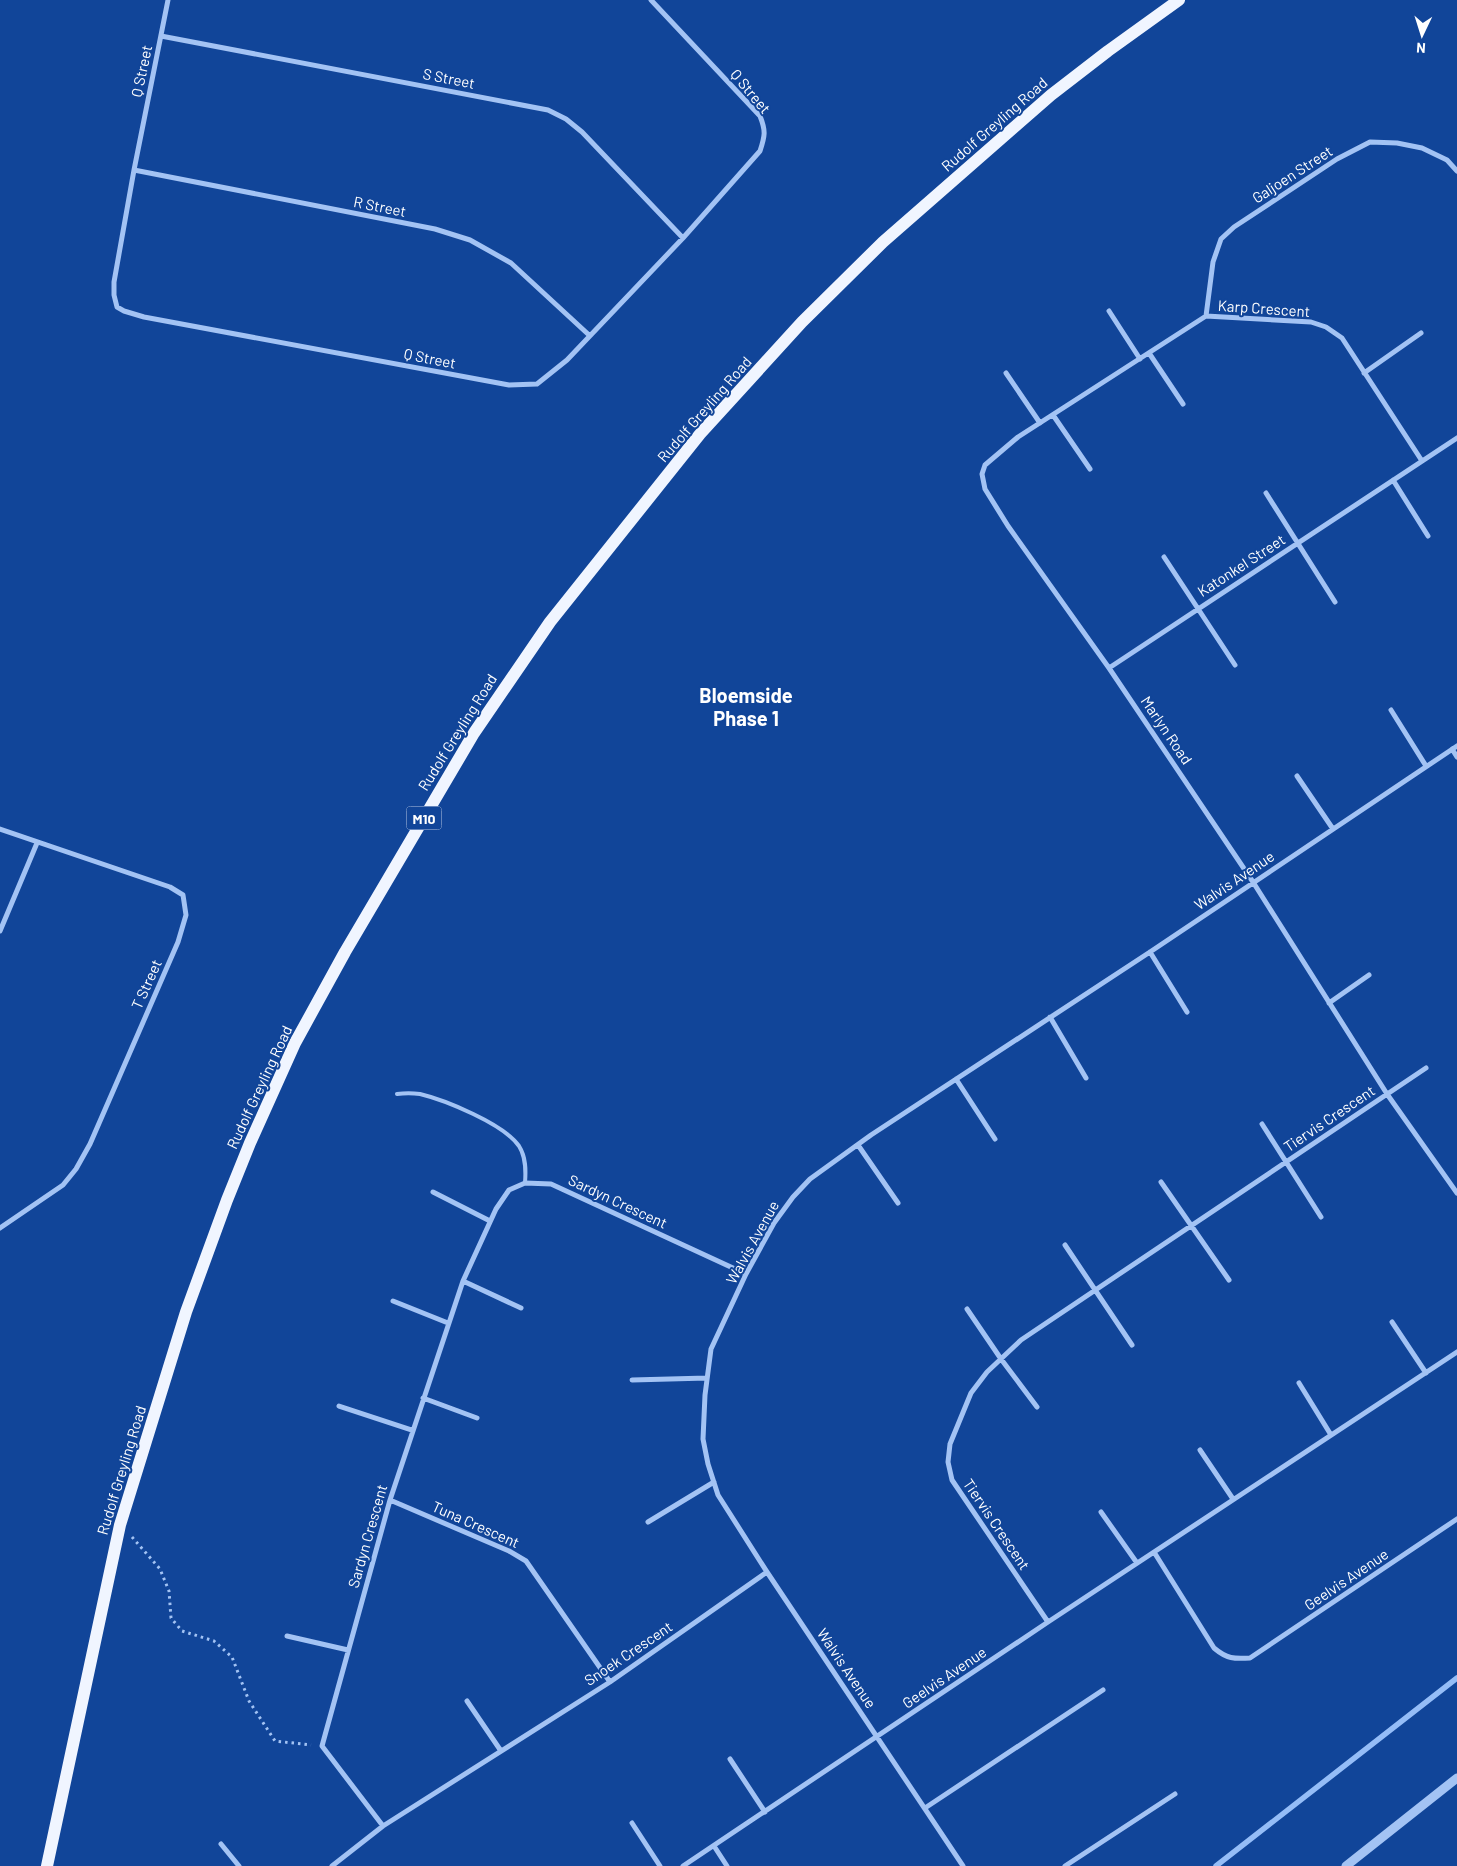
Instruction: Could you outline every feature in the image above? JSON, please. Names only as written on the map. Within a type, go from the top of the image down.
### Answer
[{"type":"main road","name":"Rudolf Greyling Road","points":[[47,1866],[120,1525],[186,1312],[227,1200],[258,1124],[295,1043],[345,952],[474,733],[550,622],[700,434],[802,322],[883,242],[1051,94],[1180,0]]},
{"type":"street","name":"Q Street","points":[[168,0],[114,282],[117,306],[133,314],[509,385],[537,384],[567,360],[683,238],[760,151],[765,138],[765,128],[760,116],[651,0]]},
{"type":"street","name":"S Street","points":[[162,36],[548,110],[566,119],[582,132],[683,238]]},
{"type":"street","name":"Galjoen Street","points":[[1206,316],[1212,262],[1221,239],[1234,227],[1337,159],[1370,142],[1397,143],[1422,148],[1447,160],[1456,168]]},
{"type":"street","name":"R Street","points":[[134,170],[434,229],[470,240],[511,263],[589,335]]},
{"type":"street","points":[[1109,311],[1140,359]]},
{"type":"street","name":"Karp Crescent","points":[[982,474],[985,464],[1018,437],[1206,316],[1311,322],[1326,326],[1342,338],[1422,461]]},
{"type":"street","points":[[1364,373],[1421,333]]},
{"type":"street","points":[[1149,353],[1183,404]]},
{"type":"street","points":[[1006,373],[1040,423]]},
{"type":"street","points":[[1053,415],[1090,468]]},
{"type":"street","name":"Katonkel Street","points":[[1109,668],[1457,438]]},
{"type":"street","name":"Marlyn Road","points":[[982,474],[985,489],[1008,526],[1109,668],[1253,882],[1387,1094],[1457,1193]]},
{"type":"street","points":[[1393,480],[1428,536]]},
{"type":"street","name":"Katonkel Street","points":[[1266,493],[1335,602]]},
{"type":"street","name":"Katonkel Street","points":[[1164,557],[1235,665]]},
{"type":"street","points":[[1391,710],[1426,766]]},
{"type":"street","name":"Walvis Avenue","points":[[963,1866],[766,1572],[718,1495],[704,1439],[705,1395],[711,1349],[746,1274],[770,1230],[792,1197],[810,1179],[956,1079],[1150,952],[1457,746]]},
{"type":"street","points":[[1452,749],[1457,757]]},
{"type":"street","points":[[1297,776],[1333,829]]},
{"type":"street","name":"T Street","points":[[0,829],[170,887],[183,895],[186,915],[178,942],[90,1144],[76,1169],[63,1185],[0,1228]]},
{"type":"street","points":[[0,931],[38,843]]},
{"type":"street","points":[[1150,952],[1187,1012]]},
{"type":"street","points":[[1329,1003],[1369,975]]},
{"type":"street","points":[[1050,1017],[1086,1078]]},
{"type":"street","points":[[1387,1094],[1426,1068]]},
{"type":"street","points":[[956,1079],[995,1139]]},
{"type":"street","name":"Tiervis Crescent","points":[[1048,1622],[952,1480],[948,1462],[950,1444],[971,1393],[987,1372],[1021,1340],[1387,1094]]},
{"type":"street","name":"Tiervis Crescent","points":[[1262,1124],[1321,1217]]},
{"type":"street","points":[[858,1145],[898,1203]]},
{"type":"street","points":[[1161,1182],[1229,1280]]},
{"type":"street","name":"Sardyn Crescent","points":[[322,1746],[390,1500],[412,1430],[463,1281],[496,1209],[509,1190],[525,1183],[551,1184],[746,1274]]},
{"type":"street","points":[[433,1192],[490,1221]]},
{"type":"street","points":[[1065,1245],[1132,1345]]},
{"type":"street","points":[[463,1281],[521,1308]]},
{"type":"street","points":[[392,1301],[448,1323]]},
{"type":"street","points":[[967,1308],[1037,1407]]},
{"type":"street","points":[[1392,1322],[1426,1373]]},
{"type":"street","name":"Geelvis Avenue","points":[[683,1866],[1457,1352]]},
{"type":"street","points":[[632,1380],[707,1378]]},
{"type":"street","points":[[1298,1383],[1331,1435]]},
{"type":"street","points":[[423,1398],[477,1418]]},
{"type":"street","points":[[339,1406],[412,1430]]},
{"type":"street","points":[[1200,1450],[1234,1499]]},
{"type":"street","points":[[648,1522],[714,1482]]},
{"type":"street","name":"Tuna Crescent","points":[[390,1500],[509,1550],[526,1561],[610,1682]]},
{"type":"street","points":[[1101,1512],[1137,1563]]},
{"type":"street","name":"Geelvis Avenue","points":[[1154,1552],[1214,1648],[1223,1656],[1237,1659],[1250,1658],[1457,1519]]},
{"type":"street","name":"Snoek Crescent","points":[[332,1866],[384,1826],[610,1682],[766,1572]]},
{"type":"street","points":[[287,1636],[348,1650]]},
{"type":"street","points":[[925,1808],[1102,1690]]},
{"type":"street","points":[[467,1701],[501,1751]]},
{"type":"street","points":[[322,1746],[384,1826]]},
{"type":"street","points":[[730,1759],[766,1812]]},
{"type":"street","points":[[1346,1866],[1457,1778]]},
{"type":"street","points":[[1065,1866],[1175,1794]]},
{"type":"street","points":[[632,1822],[660,1866]]},
{"type":"street","points":[[221,1844],[239,1866]]},
{"type":"street","points":[[714,1846],[727,1866]]},
{"type":"lane","points":[[397,1094],[419,1094],[431,1098],[467,1112],[499,1128],[518,1145],[524,1156],[525,1183]]},
{"type":"path","points":[[120,1525],[160,1569],[169,1591],[171,1618],[182,1631],[214,1642],[232,1657],[248,1702],[275,1741],[322,1746]]},
{"type":"waterway","points":[[1216,1866],[1457,1678]]},
{"type":"district","name":"Bloemside Phase 1","points":[[746,706]]}]
